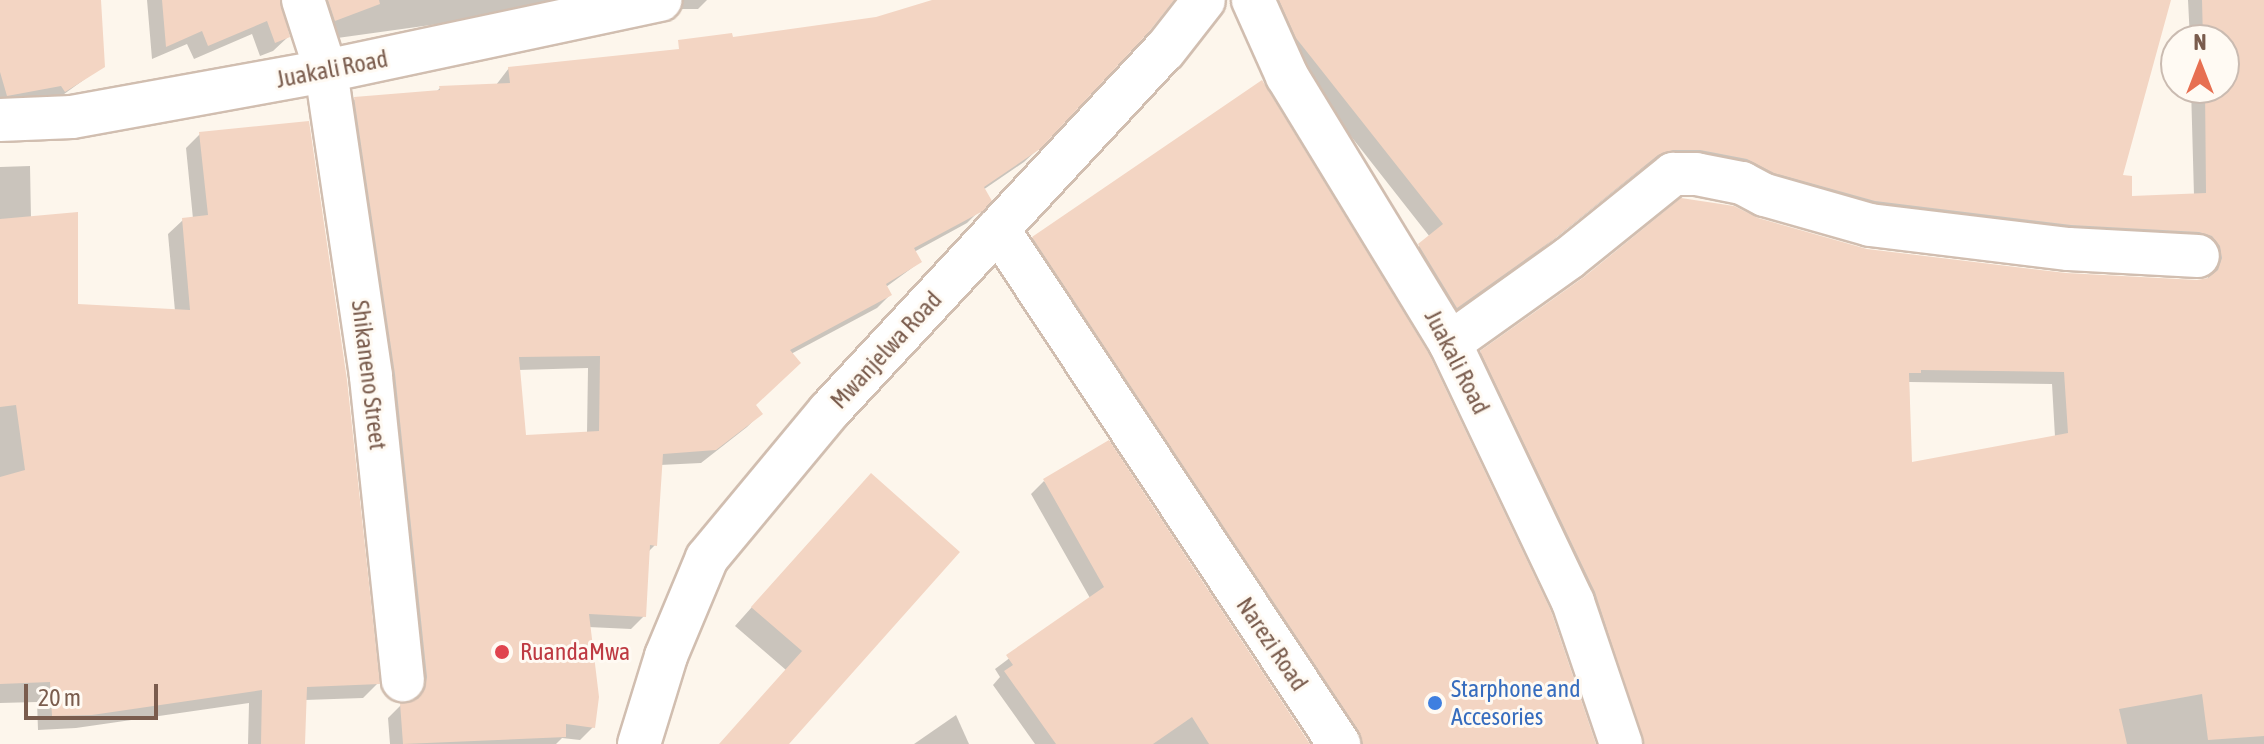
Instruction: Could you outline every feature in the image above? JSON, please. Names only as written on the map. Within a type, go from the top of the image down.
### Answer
[{"type":"street","name":"Shikaneno Street","points":[[303,0],[326,71],[371,377],[403,680]]},
{"type":"street","name":"Juakali Road","points":[[0,120],[72,117],[326,71],[661,0]]},
{"type":"street","name":"Mwanjelwa Road","points":[[639,744],[666,656],[707,558],[829,411],[1165,50],[1204,0]]},
{"type":"street","name":"Juakali Road","points":[[1253,0],[1287,76],[1450,343],[1573,602],[1621,744]]},
{"type":"street","points":[[1450,343],[1569,258],[1673,174],[1696,174],[1742,183],[1765,195],[1870,225],[2069,249],[2198,256]]},
{"type":"street","name":"Narezi Road","points":[[998,229],[1204,545],[1339,744]]},
{"type":"building","points":[[0,0],[101,0],[105,67],[65,92],[61,86],[7,96],[0,72]]},
{"type":"building","points":[[162,0],[280,0],[290,37],[275,43],[267,21],[208,46],[202,31],[166,47]]},
{"type":"building","points":[[328,0],[379,0],[380,4],[335,21]]},
{"type":"building","points":[[932,0],[1174,0],[1147,34],[1040,149],[984,187],[992,201],[983,211],[914,248],[922,262],[886,284],[892,295],[790,350],[801,363],[756,405],[763,414],[716,450],[663,454],[657,546],[650,545],[646,617],[589,614],[599,697],[595,728],[566,724],[566,737],[403,744],[400,703],[418,699],[425,689],[427,677],[395,374],[354,97],[440,90],[439,86],[510,83],[508,67],[679,49],[678,40],[732,33],[733,37],[876,17]],"holes":[[[600,356],[599,431],[526,435],[519,357]]]},
{"type":"building","points":[[1279,0],[2171,0],[2164,24],[2160,24],[2160,40],[2123,175],[2132,176],[2132,196],[2206,193],[2205,104],[2240,104],[2240,24],[2203,24],[2202,0],[2264,0],[2264,736],[2208,740],[2202,694],[2119,709],[2127,744],[1644,744],[1595,592],[1480,351],[1584,277],[1681,198],[1734,206],[1758,218],[1867,249],[2066,273],[2208,278],[2218,270],[2222,258],[2220,246],[2212,236],[2199,232],[2071,225],[1875,201],[1774,173],[1747,159],[1700,150],[1673,150],[1658,155],[1554,239],[1457,308],[1418,244],[1443,224],[1296,38]],"holes":[[[1921,370],[2064,372],[2068,433],[1912,462],[1909,373],[1921,373]]]},
{"type":"building","points":[[1262,80],[1429,354],[1551,611],[1596,744],[1363,744],[1359,731],[1032,237]]},
{"type":"building","points":[[309,121],[347,380],[380,684],[307,687],[305,744],[261,744],[262,690],[92,715],[52,716],[50,682],[0,684],[0,477],[25,470],[16,405],[0,407],[0,219],[78,212],[78,304],[190,310],[182,218],[208,215],[199,132]]},
{"type":"building","points":[[1109,440],[1310,744],[1209,744],[1192,717],[1153,744],[1056,744],[1004,671],[1013,665],[1006,655],[1104,587],[1043,479]]},
{"type":"building","points":[[871,473],[960,552],[789,744],[719,744],[802,651],[751,607]]},
{"type":"place","name":"RuandaMwa","points":[[502,652]]},
{"type":"place","name":"Starphone and Accesories","points":[[1435,703]]}]
